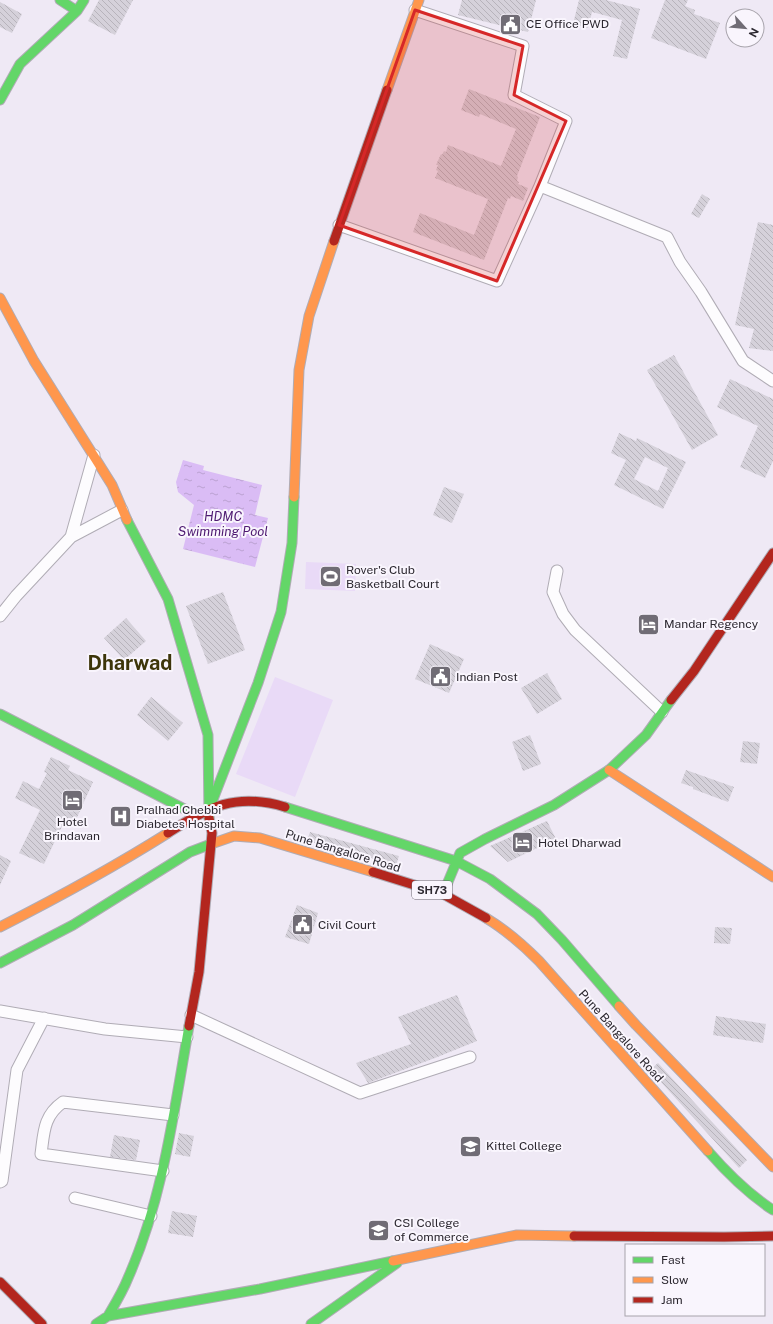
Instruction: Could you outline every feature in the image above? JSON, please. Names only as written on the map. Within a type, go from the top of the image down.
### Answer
[{"type":"street","points":[[60,0],[77,11]]},
{"type":"street","points":[[0,100],[20,64],[77,11],[84,0]]},
{"type":"street","points":[[210,808],[258,684],[281,612],[292,543],[299,370],[309,316],[339,225],[417,5],[523,46],[514,95],[566,120],[540,186],[497,281],[339,225]]},
{"type":"street","points":[[540,186],[667,237],[680,262],[701,292],[743,361],[773,381]]},
{"type":"street","points":[[1,303],[34,361],[112,485],[122,510],[168,599],[208,735],[209,819],[212,833],[198,972],[191,1015],[163,1171],[152,1216],[128,1279],[108,1316]]},
{"type":"street","points":[[72,537],[94,455]]},
{"type":"street","points":[[0,616],[16,596],[72,537],[122,510]]},
{"type":"street","points":[[443,894],[460,853],[554,805],[609,770],[646,735],[694,671],[773,553]]},
{"type":"street","points":[[557,571],[553,592],[563,614],[575,630],[662,712]]},
{"type":"street","points":[[0,714],[196,815]]},
{"type":"street","points":[[609,770],[773,877]]},
{"type":"street","name":"Pune Bangalore Road","points":[[0,927],[50,902],[130,857],[196,815],[210,808],[238,801],[270,803],[456,861],[490,879],[537,914],[562,940],[636,1025],[773,1167]]},
{"type":"street","name":"Pune Bangalore Road","points":[[0,963],[73,925],[190,852],[234,836],[260,838],[415,885],[443,894],[496,924],[520,942],[539,960],[733,1178],[759,1201],[773,1210]]},
{"type":"street","points":[[0,1011],[105,1029],[187,1037]]},
{"type":"street","points":[[191,1015],[360,1093],[470,1057]]},
{"type":"street","points":[[0,1182],[2,1181],[17,1070],[44,1018]]},
{"type":"street","points":[[163,1171],[41,1154],[46,1122],[54,1108],[63,1102],[173,1115]]},
{"type":"street","points":[[74,1198],[152,1216]]},
{"type":"street","points":[[96,1324],[108,1316],[260,1289],[517,1235],[773,1236]]},
{"type":"street","points":[[311,1324],[403,1259]]},
{"type":"street","points":[[0,1282],[42,1324]]},
{"type":"highlighted area","points":[[415,10],[523,46],[514,95],[566,121],[497,281],[339,225]]},
{"type":"shaded area","name":"Rover's Club Basketball Court","points":[[306,562],[356,564],[355,591],[305,589]]},
{"type":"shaded area","points":[[275,677],[333,700],[295,797],[236,774]]},
{"type":"water","name":"HDMC Swimming Pool","points":[[183,460],[204,466],[203,470],[262,485],[255,515],[268,518],[255,567],[183,549],[194,505],[178,492],[176,482]]},
{"type":"building","points":[[99,0],[133,0],[115,35],[88,21]]},
{"type":"building","name":"CE Office PWD","points":[[462,0],[536,0],[528,32],[458,15]]},
{"type":"building","points":[[579,0],[606,0],[640,9],[627,59],[613,56],[622,20],[592,12],[588,28],[573,24]]},
{"type":"building","points":[[665,0],[688,0],[685,6],[695,10],[694,14],[720,23],[706,59],[651,38]]},
{"type":"building","points":[[0,2],[22,14],[12,33],[0,27]]},
{"type":"building","points":[[469,89],[540,117],[517,176],[517,181],[519,182],[518,184],[528,188],[523,201],[511,196],[510,199],[508,198],[484,260],[413,232],[420,213],[474,235],[488,199],[435,178],[438,171],[436,170],[438,165],[436,165],[441,154],[442,155],[444,151],[446,152],[448,145],[501,166],[516,129],[480,114],[479,117],[461,110]]},
{"type":"building","points":[[702,194],[710,199],[699,218],[691,214]]},
{"type":"building","points":[[758,222],[773,225],[773,351],[749,348],[754,329],[735,325]]},
{"type":"building","points":[[674,355],[718,435],[692,450],[647,370]]},
{"type":"building","points":[[730,379],[773,399],[773,461],[765,478],[740,467],[758,426],[717,407]]},
{"type":"building","points":[[619,433],[636,441],[637,438],[686,462],[663,509],[614,485],[626,460],[611,453]],"holes":[[[645,457],[668,468],[658,491],[634,479]]]},
{"type":"building","points":[[444,487],[464,494],[452,523],[433,515]]},
{"type":"building","points":[[223,592],[245,650],[208,664],[186,606]]},
{"type":"building","points":[[126,618],[146,641],[124,660],[104,638]]},
{"type":"building","points":[[430,644],[464,659],[449,693],[415,679]]},
{"type":"building","points":[[547,673],[562,699],[537,714],[521,688]]},
{"type":"building","points":[[151,697],[183,723],[168,741],[137,715]]},
{"type":"building","points":[[530,735],[541,764],[523,771],[512,742]]},
{"type":"building","points":[[743,741],[760,743],[757,764],[740,762]]},
{"type":"building","points":[[51,757],[70,766],[68,770],[93,782],[74,824],[65,820],[44,864],[19,853],[40,810],[15,798],[23,781],[39,789],[47,773],[44,772]]},
{"type":"building","points":[[686,770],[734,787],[728,802],[681,783]]},
{"type":"building","name":"Hotel Dharwad","points":[[547,821],[556,839],[508,862],[490,846]]},
{"type":"building","points":[[310,832],[399,856],[396,865],[307,841]]},
{"type":"building","points":[[0,855],[11,861],[0,885]]},
{"type":"building","name":"Civil Court","points":[[297,905],[318,913],[309,944],[285,937]]},
{"type":"building","points":[[715,927],[732,928],[730,944],[714,943]]},
{"type":"building","points":[[457,995],[477,1041],[368,1083],[356,1063],[411,1044],[398,1017]]},
{"type":"building","points":[[716,1016],[766,1024],[763,1043],[713,1035]]},
{"type":"building","points":[[658,1063],[747,1160],[739,1168],[650,1070]]},
{"type":"building","points":[[179,1133],[194,1136],[190,1157],[175,1154]]},
{"type":"building","points":[[114,1135],[140,1140],[136,1160],[110,1157]]},
{"type":"building","points":[[172,1211],[197,1216],[193,1237],[168,1233]]},
{"type":"traffic: fast","points":[[60,0],[77,11],[84,0]]},
{"type":"traffic: fast","points":[[0,100],[20,64],[77,11]]},
{"type":"traffic: fast","points":[[212,802],[258,683],[281,612],[292,543],[294,497]]},
{"type":"traffic: fast","points":[[127,520],[168,599],[208,735],[209,818]]},
{"type":"traffic: fast","points":[[443,894],[460,853],[554,805],[609,770],[646,735],[671,700]]},
{"type":"traffic: fast","points":[[0,714],[196,815]]},
{"type":"traffic: fast","points":[[285,807],[456,861],[490,879],[537,914],[562,940],[619,1006]]},
{"type":"traffic: fast","points":[[0,963],[73,925],[190,852],[211,844]]},
{"type":"traffic: fast","points":[[108,1316],[126,1283],[140,1248],[159,1186],[189,1026]]},
{"type":"traffic: fast","points":[[708,1151],[738,1183],[773,1210]]},
{"type":"traffic: fast","points":[[96,1324],[108,1316],[260,1289],[393,1261]]},
{"type":"traffic: fast","points":[[311,1324],[397,1263]]},
{"type":"traffic: slow","points":[[387,90],[419,0]]},
{"type":"traffic: slow","points":[[294,497],[299,370],[309,316],[334,241]]},
{"type":"traffic: slow","points":[[0,298],[34,361],[112,485],[127,520]]},
{"type":"traffic: slow","points":[[609,770],[773,877]]},
{"type":"traffic: slow","points":[[0,927],[85,882],[168,833]]},
{"type":"traffic: slow","points":[[211,844],[234,836],[260,838],[373,872]]},
{"type":"traffic: slow","points":[[486,918],[514,938],[539,961],[708,1151]]},
{"type":"traffic: slow","points":[[619,1006],[773,1167]]},
{"type":"traffic: slow","points":[[393,1261],[517,1235],[574,1236]]},
{"type":"traffic: jam","points":[[334,241],[387,90]]},
{"type":"traffic: jam","points":[[671,700],[694,671],[773,553]]},
{"type":"traffic: jam","points":[[168,833],[196,816],[210,809],[223,805],[252,801],[285,807]]},
{"type":"traffic: jam","points":[[189,1026],[199,972],[212,833],[209,818]]},
{"type":"traffic: jam","points":[[373,872],[443,894],[486,918]]},
{"type":"traffic: jam","points":[[574,1236],[773,1236]]},
{"type":"traffic: jam","points":[[0,1282],[42,1324]]},
{"type":"place","name":"CE Office PWD","points":[[511,24]]},
{"type":"place","name":"Rover's Club Basketball Court","points":[[331,577]]},
{"type":"place","name":"Mandar Regency","points":[[648,624]]},
{"type":"place","name":"Indian Post","points":[[441,677]]},
{"type":"place","name":"Hotel Brindavan","points":[[72,801]]},
{"type":"place","name":"Pralhad Chebbi Diabetes Hospital","points":[[120,817]]},
{"type":"place","name":"Hotel Dharwad","points":[[523,843]]},
{"type":"place","name":"Civil Court","points":[[302,925]]},
{"type":"place","name":"Kittel College","points":[[471,1146]]},
{"type":"place","name":"CSI College of Commerce","points":[[378,1230]]},
{"type":"district","name":"Dharwad","points":[[130,663]]}]
